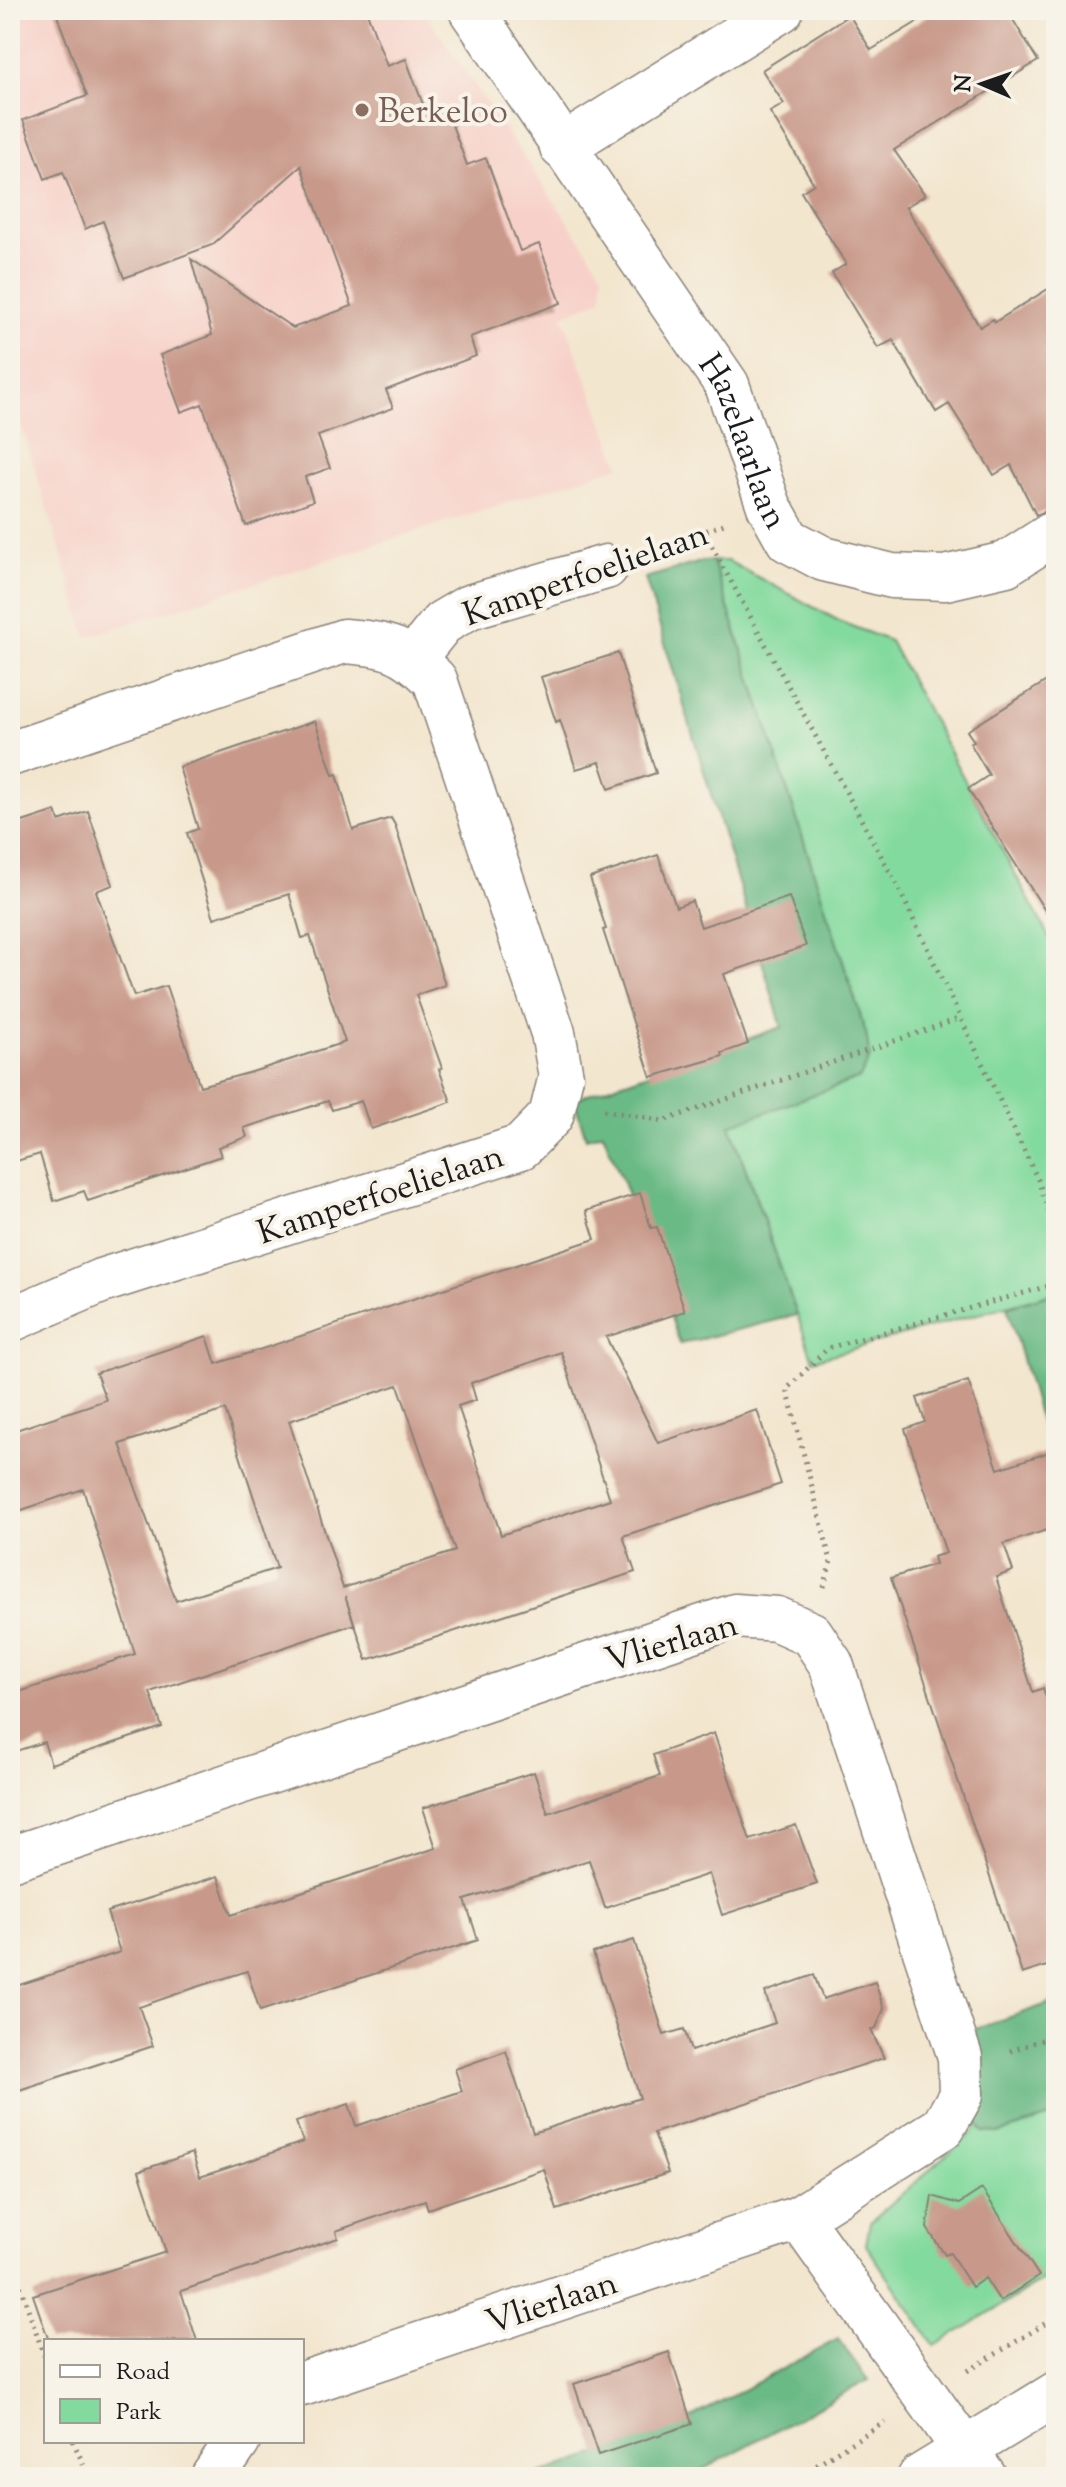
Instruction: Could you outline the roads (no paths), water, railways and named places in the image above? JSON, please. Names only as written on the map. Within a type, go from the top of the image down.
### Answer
[{"type":"street","name":"Hazelaarlaan","points":[[471,10],[727,385],[769,506],[788,540],[824,559],[892,576],[945,578],[1006,564],[1056,532]]},
{"type":"street","points":[[562,147],[781,10]]},
{"type":"street","name":"Kamperfoelielaan","points":[[10,1320],[101,1281],[521,1147],[551,1116],[561,1076],[553,1033],[435,680],[414,658],[442,623],[469,607],[606,567]]},
{"type":"street","points":[[10,754],[344,641],[381,644],[414,658]]},
{"type":"street","name":"Vlierlaan","points":[[10,1859],[735,1616],[777,1619],[811,1634],[831,1664],[960,2057],[961,2095],[943,2127],[799,2218],[304,2383]]},
{"type":"street","points":[[799,2218],[974,2463]]},
{"type":"street","points":[[920,2477],[974,2463],[1056,2394]]},
{"type":"street","points":[[213,2477],[237,2443]]},
{"type":"place","name":"Berkeloo","points":[[362,110]]}]
